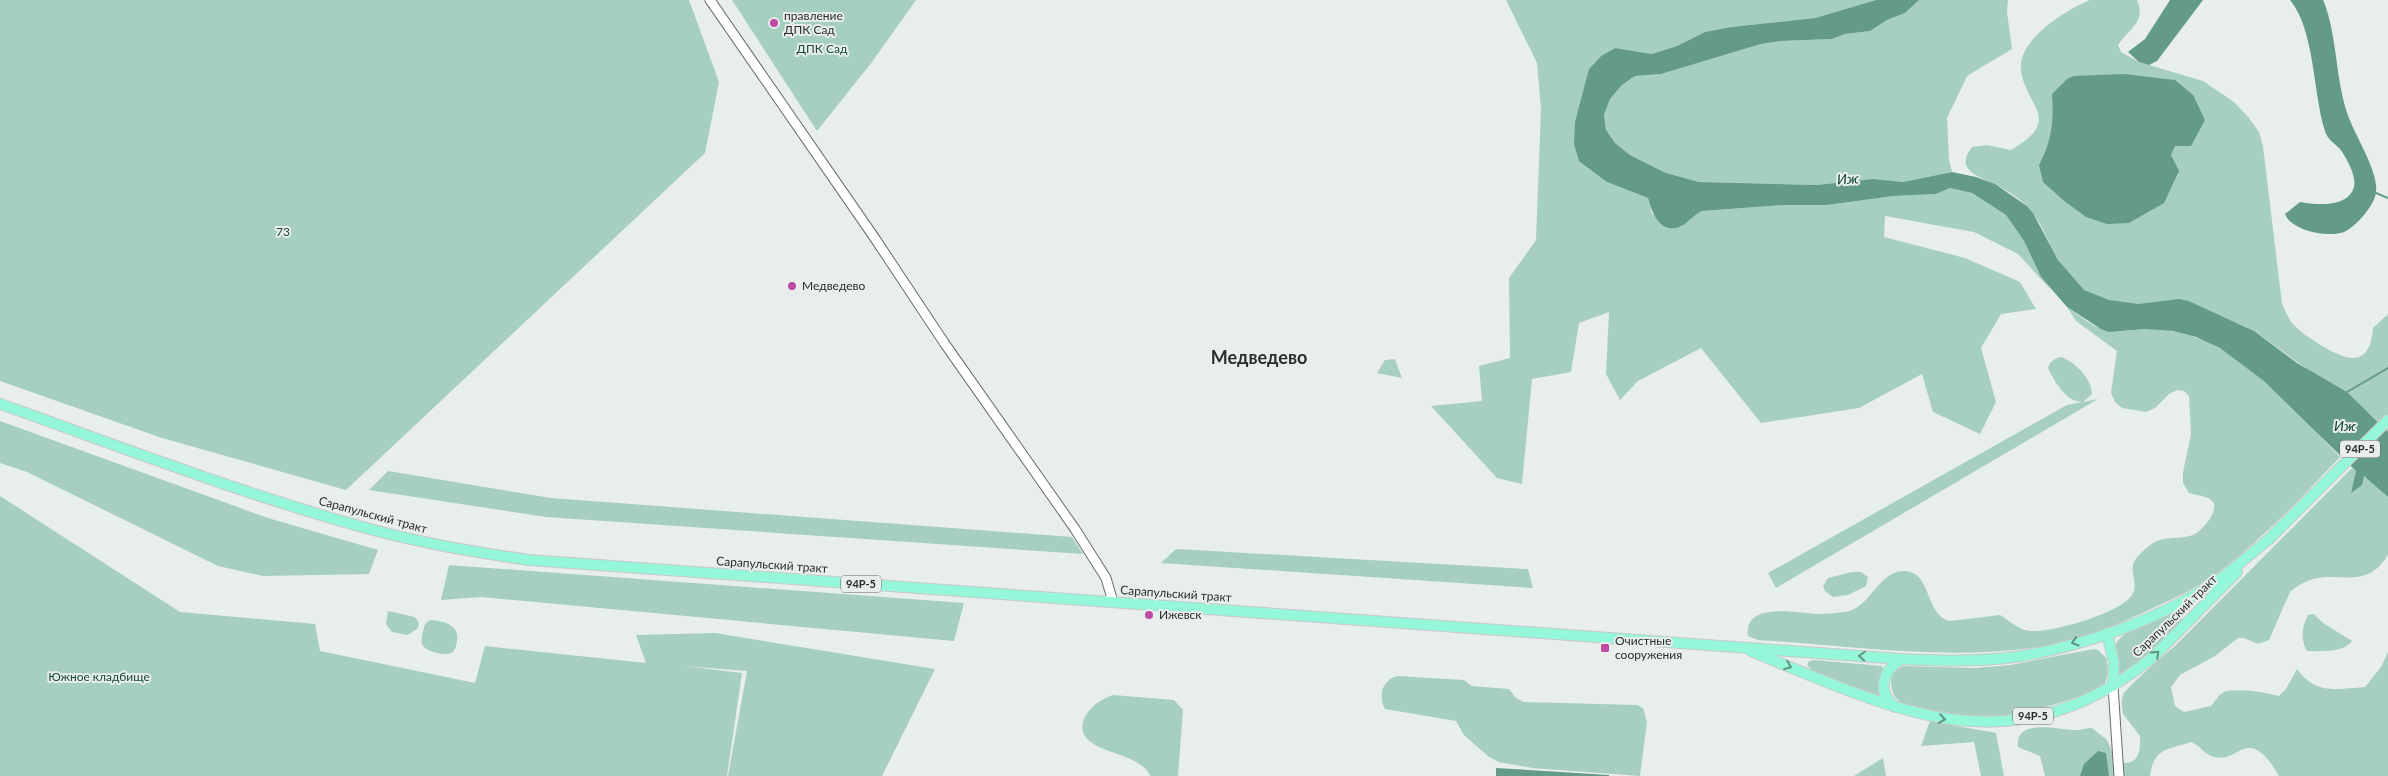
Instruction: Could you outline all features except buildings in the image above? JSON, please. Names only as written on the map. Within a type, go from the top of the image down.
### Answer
[{"type":"main road","name":"Сарапульский тракт","points":[[0,404],[301,509],[396,536],[530,560],[1901,659],[1971,660],[2015,657],[2050,650],[2106,633],[2146,618],[2188,598],[2238,566],[2270,538]]},
{"type":"main road","name":"Сарапульский тракт","points":[[1743,648],[1838,688],[1898,709],[1968,723],[1999,722],[2036,716],[2066,708],[2095,697],[2152,658],[2388,420]]},
{"type":"main road","points":[[2106,633],[2114,663],[2113,686]]},
{"type":"main road","points":[[1898,709],[1888,701],[1884,691],[1886,673],[1891,666],[1901,659]]},
{"type":"street","points":[[710,0],[874,237],[945,344],[1075,529],[1106,578],[1112,602]]},
{"type":"street","points":[[2113,686],[2119,776]]},
{"type":"green space","name":"73","points":[[0,0],[689,0],[719,82],[705,153],[346,490],[162,438],[0,381]]},
{"type":"green space","name":"ДПК Сад","points":[[732,0],[916,0],[872,62],[817,131]]},
{"type":"green space","points":[[1506,0],[1876,0],[1815,18],[1731,27],[1705,32],[1677,46],[1652,54],[1615,48],[1601,56],[1589,69],[1586,84],[1607,182],[1648,198],[1652,214],[1686,223],[1692,215],[1702,211],[1785,205],[1827,205],[1894,196],[1936,194],[1950,188],[1972,193],[2006,215],[2024,241],[2041,277],[2053,292],[2018,254],[1974,232],[1885,216],[1884,237],[1965,258],[2020,282],[2036,309],[2001,314],[1981,348],[1996,402],[1980,434],[1933,412],[1922,374],[1859,408],[1761,423],[1701,348],[1638,381],[1620,400],[1606,374],[1609,312],[1579,323],[1571,372],[1532,379],[1522,484],[1497,478],[1431,406],[1482,401],[1479,366],[1510,358],[1509,278],[1536,240],[1541,109],[1537,63]]},
{"type":"green space","points":[[1919,0],[2008,0],[2007,12],[2012,49],[1967,76],[1947,118],[1949,159],[1952,172],[1903,182],[1873,179],[1817,185],[1699,182],[1666,173],[1630,155],[1615,143],[1606,130],[1604,115],[1610,99],[1622,85],[1635,76],[1661,74],[1761,44],[1781,41],[1832,39],[1845,34],[1870,31],[1887,20],[1905,13]]},
{"type":"green space","points":[[2090,0],[2137,0],[2140,14],[2135,25],[2118,45],[2121,52],[2139,62],[2203,81],[2234,102],[2259,132],[2263,146],[2282,304],[2291,322],[2322,346],[2349,358],[2356,358],[2368,350],[2373,328],[2388,314],[2388,432],[2370,414],[2254,331],[2189,301],[2177,300],[2128,304],[2097,296],[2079,286],[2061,264],[2034,214],[2025,204],[2007,191],[1977,176],[1967,167],[1967,155],[1972,147],[1987,145],[2011,150],[2036,130],[2039,121],[2038,113],[2024,83],[2021,70],[2022,59],[2035,37],[2045,28],[2069,11]]},
{"type":"green space","points":[[2067,307],[2091,324],[2104,330],[2163,330],[2194,337],[2215,345],[2235,357],[2273,388],[2340,457],[2265,533],[2209,579],[2134,617],[2075,639],[2038,647],[1958,653],[1918,652],[1758,640],[1748,636],[1749,625],[1754,618],[1763,613],[1786,611],[1824,614],[1853,610],[1861,605],[1888,577],[1896,572],[1905,571],[1914,573],[1920,579],[1936,611],[1950,621],[2000,615],[2026,630],[2040,631],[2053,629],[2100,615],[2125,602],[2134,590],[2133,564],[2148,546],[2160,540],[2193,535],[2204,526],[2214,511],[2213,502],[2205,497],[2189,493],[2183,483],[2183,472],[2191,434],[2189,396],[2184,391],[2177,390],[2169,394],[2155,408],[2146,412],[2122,408],[2115,402],[2111,393],[2117,351],[2076,321]]},
{"type":"green space","points":[[2061,357],[2077,367],[2089,383],[2092,394],[2083,402],[2098,399],[1776,588],[1768,573],[2067,405],[2082,402],[2070,398],[2061,390],[2048,368],[2053,361]]},
{"type":"green space","points":[[1395,359],[1402,378],[1377,373],[1385,360]]},
{"type":"green space","points":[[0,421],[268,518],[378,550],[369,574],[263,576],[218,566],[27,472],[0,463]]},
{"type":"green space","points":[[2352,468],[2375,484],[2388,497],[2388,555],[2383,562],[2375,570],[2363,576],[2323,577],[2301,584],[2290,592],[2269,640],[2258,644],[2244,638],[2238,638],[2215,656],[2180,675],[2171,687],[2175,706],[2184,712],[2211,706],[2221,694],[2226,692],[2249,691],[2279,696],[2286,689],[2297,669],[2304,677],[2319,687],[2336,689],[2365,687],[2381,667],[2388,652],[2388,776],[2279,776],[2266,758],[2253,749],[2244,749],[2220,758],[2211,756],[2191,742],[2163,751],[2155,760],[2150,776],[2045,776],[2040,756],[2018,747],[2019,737],[2024,731],[2031,728],[2077,730],[2092,728],[2107,740],[2116,761],[2129,763],[2133,761],[2140,748],[2140,736],[2123,714],[2123,695],[2177,644]]},
{"type":"green space","points":[[388,471],[551,498],[1072,537],[1083,554],[546,517],[369,490]]},
{"type":"green space","name":"Южное кладбище","points":[[0,496],[180,612],[315,624],[320,651],[475,683],[485,646],[646,663],[636,635],[715,633],[935,669],[882,776],[728,776],[747,671],[683,666],[742,673],[727,776],[0,776]]},
{"type":"green space","points":[[1176,549],[1528,569],[1533,588],[1161,563]]},
{"type":"green space","points":[[449,565],[964,603],[954,641],[481,597],[441,600]]},
{"type":"green space","points":[[1852,572],[1861,572],[1868,577],[1866,586],[1848,595],[1833,597],[1825,591],[1823,586],[1828,578]]},
{"type":"green space","points":[[2180,609],[2183,616],[2172,634],[2156,649],[2120,674],[2116,662],[2115,647],[2120,638]]},
{"type":"green space","points":[[388,611],[415,617],[419,623],[418,628],[408,635],[392,632],[386,624]]},
{"type":"green space","points":[[2314,614],[2323,623],[2352,641],[2343,648],[2307,651],[2303,642],[2303,628],[2308,615]]},
{"type":"green space","points":[[431,620],[441,621],[454,628],[457,641],[453,652],[441,654],[424,647],[422,641],[424,628],[426,623]]},
{"type":"green space","points":[[2094,649],[2098,650],[2106,658],[2107,675],[2106,681],[2102,686],[2062,702],[2006,715],[1966,716],[1920,710],[1898,700],[1893,694],[1891,687],[1893,672],[1903,666],[1975,668],[2010,665]]},
{"type":"green space","points":[[1809,661],[1882,666],[1884,672],[1879,697],[1815,673],[1807,665]]},
{"type":"green space","points":[[1397,676],[1464,680],[1472,686],[1509,689],[1515,697],[1523,702],[1637,705],[1643,708],[1647,722],[1640,776],[1532,768],[1499,762],[1489,757],[1464,735],[1456,721],[1385,709],[1382,699],[1383,689],[1388,681]]},
{"type":"green space","points":[[1113,695],[1174,700],[1183,710],[1178,776],[1150,776],[1144,767],[1134,761],[1097,746],[1087,739],[1083,731],[1086,715],[1096,704]]},
{"type":"green space","points":[[1930,721],[1996,733],[2004,776],[1981,776],[1974,742],[1921,746]]},
{"type":"green space","points":[[1883,758],[1886,776],[1854,776]]},
{"type":"water","name":"Иж","points":[[1876,0],[1919,0],[1905,13],[1887,20],[1870,31],[1845,34],[1832,39],[1781,41],[1761,44],[1661,74],[1635,76],[1622,85],[1610,99],[1604,115],[1606,130],[1615,143],[1630,155],[1666,173],[1699,182],[1817,185],[1873,179],[1903,182],[1952,172],[1976,177],[1995,184],[2027,206],[2033,213],[2058,260],[2084,290],[2109,300],[2138,304],[2179,299],[2189,301],[2254,331],[2297,363],[2347,392],[2388,432],[2388,497],[2364,476],[2362,485],[2351,493],[2356,471],[2264,381],[2220,348],[2196,337],[2173,331],[2146,329],[2109,332],[2101,329],[2067,307],[2041,277],[2024,241],[2006,215],[1972,193],[1950,188],[1936,194],[1894,196],[1827,205],[1785,205],[1702,211],[1683,225],[1669,228],[1664,226],[1655,217],[1648,198],[1607,182],[1579,161],[1574,144],[1575,122],[1589,69],[1601,56],[1615,48],[1652,54],[1677,46],[1705,32],[1731,27],[1815,18]]},
{"type":"water","points":[[2170,0],[2203,0],[2157,61],[2149,65],[2139,62],[2128,52],[2145,39]]},
{"type":"water","points":[[2290,0],[2323,0],[2324,2],[2332,31],[2344,104],[2352,126],[2371,165],[2376,184],[2375,197],[2365,214],[2346,231],[2340,233],[2322,234],[2303,229],[2289,220],[2285,214],[2300,202],[2331,204],[2345,199],[2351,194],[2355,183],[2345,156],[2326,134],[2321,116],[2309,45],[2298,13]]},
{"type":"water","points":[[2124,74],[2175,80],[2193,95],[2205,120],[2191,146],[2175,146],[2171,155],[2179,171],[2164,203],[2129,223],[2107,224],[2086,217],[2063,200],[2043,182],[2039,165],[2047,148],[2051,130],[2052,94],[2067,79],[2073,76]]},
{"type":"water","points":[[2098,751],[2106,753],[2109,776],[2080,776],[2084,764]]},
{"type":"water","points":[[1496,768],[1609,775],[1609,776],[1496,776]]},
{"type":"waterway","points":[[2376,193],[2388,198]]},
{"type":"waterway","points":[[2347,392],[2388,368]]},
{"type":"place","name":"правление ДПК Сад","points":[[774,23]]},
{"type":"place","name":"Медведево","points":[[792,286]]},
{"type":"place","name":"Ижевск","points":[[1149,615]]},
{"type":"place","name":"Очистные сооружения","points":[[1605,648]]},
{"type":"district","name":"Медведево","points":[[1259,358]]}]
